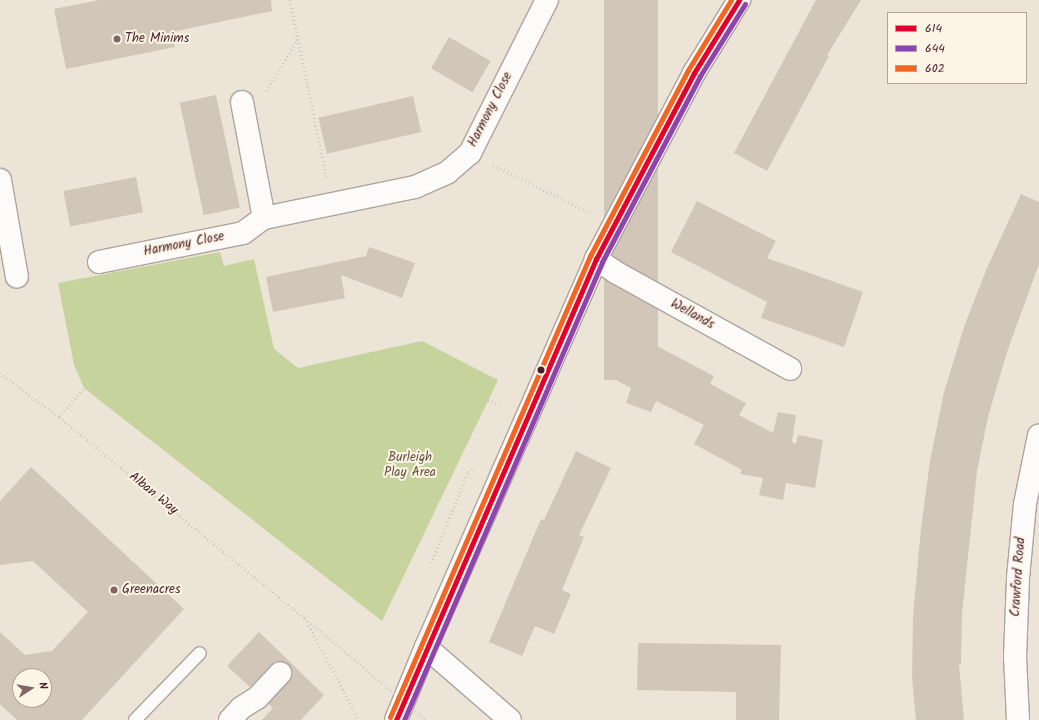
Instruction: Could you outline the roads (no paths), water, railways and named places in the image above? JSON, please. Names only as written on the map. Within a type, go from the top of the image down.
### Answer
[{"type":"street","name":"Harmony Close","points":[[99,262],[243,233],[264,218],[414,187],[448,172],[470,153],[547,0]]},
{"type":"street","points":[[396,720],[426,647],[596,259],[694,74],[739,0]]},
{"type":"street","points":[[242,102],[264,218]]},
{"type":"street","points":[[0,180],[17,277]]},
{"type":"street","name":"Wellands","points":[[596,259],[617,273],[790,369]]},
{"type":"street","name":"Crawford Road","points":[[1018,720],[1015,657],[1018,578],[1025,504],[1039,435]]},
{"type":"street","points":[[426,647],[510,720]]},
{"type":"street","points":[[230,720],[241,708],[257,698],[280,673]]},
{"type":"lane","points":[[135,720],[200,653]]},
{"type":"place","name":"The Minims","points":[[117,39]]},
{"type":"place","name":"Greenacres","points":[[114,590]]},
{"type":"park label","name":"Burleigh Play Area","points":[[410,466]]}]
